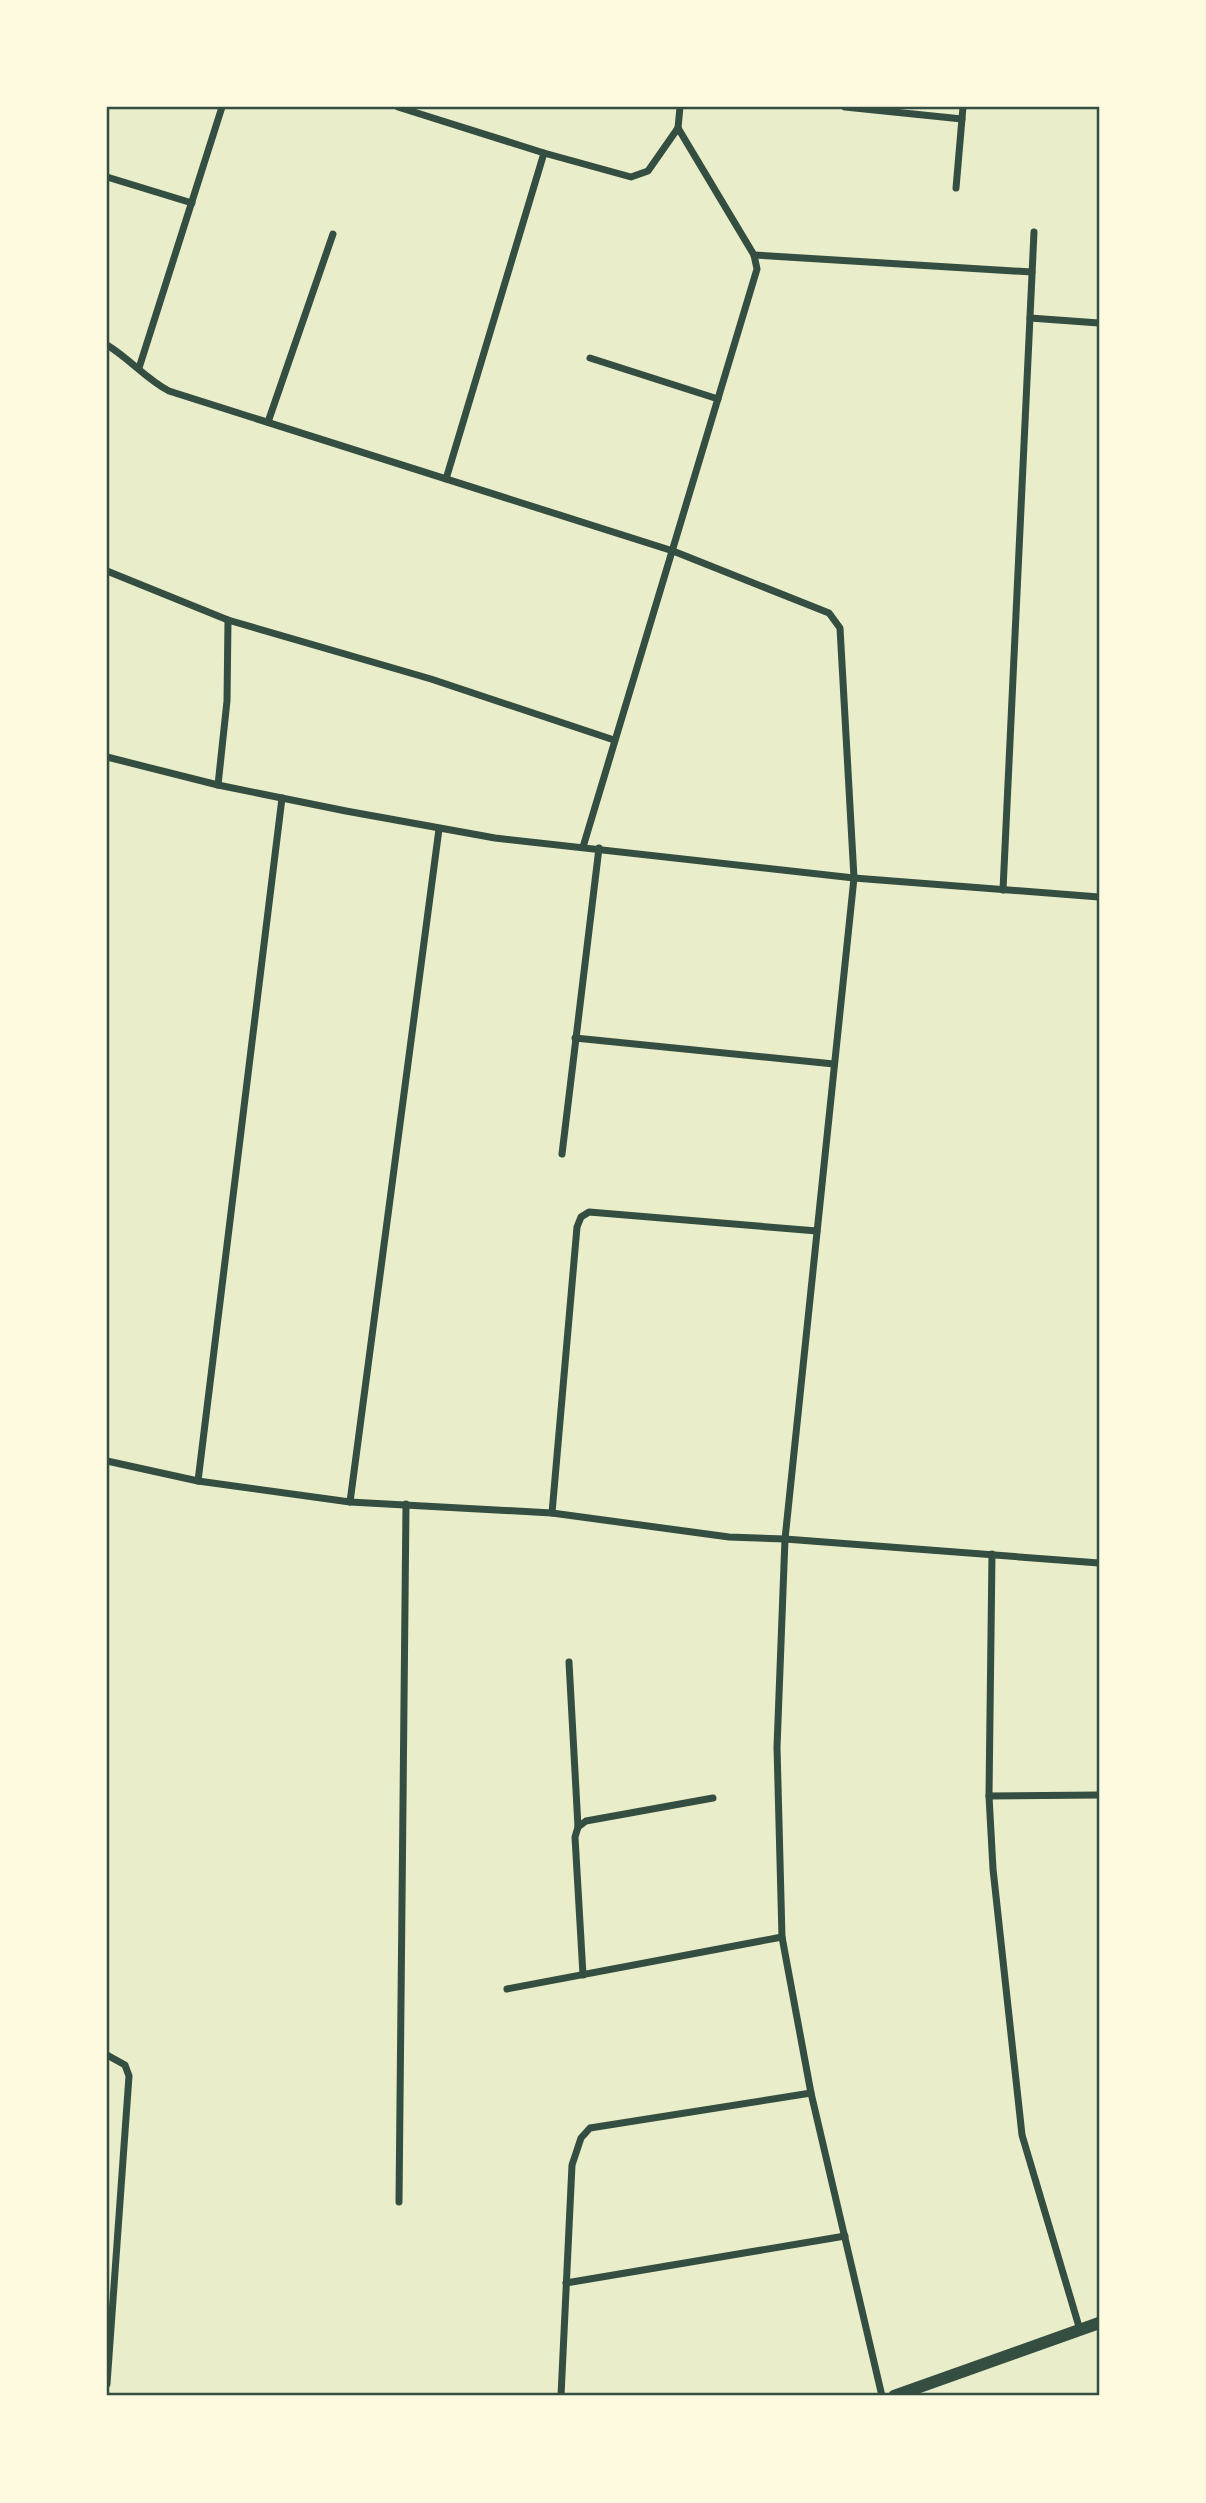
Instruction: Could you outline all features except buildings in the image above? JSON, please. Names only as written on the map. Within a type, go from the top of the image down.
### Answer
[{"type":"street","points":[[139,368],[222,107]]},
{"type":"street","points":[[398,107],[631,177],[648,171],[678,128],[680,107]]},
{"type":"street","points":[[845,107],[962,119]]},
{"type":"street","points":[[956,188],[963,107]]},
{"type":"street","points":[[583,847],[757,269],[754,255],[678,128]]},
{"type":"street","points":[[446,479],[544,153]]},
{"type":"street","points":[[107,177],[192,202]]},
{"type":"street","points":[[1003,890],[1034,232]]},
{"type":"street","points":[[268,422],[333,233]]},
{"type":"street","points":[[754,255],[1032,272]]},
{"type":"street","points":[[1030,318],[1099,323]]},
{"type":"street","points":[[107,345],[139,368],[152,382],[169,391],[673,551],[829,613],[839,628],[854,878],[785,1539],[777,1747],[782,1937],[811,2093],[883,2396]]},
{"type":"street","points":[[590,358],[718,399]]},
{"type":"street","points":[[107,571],[228,620],[431,679],[614,740]]},
{"type":"street","points":[[218,785],[228,701],[228,620]]},
{"type":"street","points":[[107,757],[218,785],[495,838],[854,878],[1099,897]]},
{"type":"street","points":[[198,1481],[282,798]]},
{"type":"street","points":[[350,1502],[439,829]]},
{"type":"street","points":[[562,1154],[599,848]]},
{"type":"street","points":[[575,1038],[834,1064]]},
{"type":"street","points":[[552,1513],[577,1227],[581,1217],[589,1212],[817,1231]]},
{"type":"street","points":[[107,1461],[198,1481],[350,1502],[552,1513],[729,1537],[1099,1563]]},
{"type":"street","points":[[399,2202],[406,1504]]},
{"type":"street","points":[[992,1554],[989,1796],[993,1869],[1023,2135],[1080,2330]]},
{"type":"street","points":[[569,1662],[583,1975]]},
{"type":"street","points":[[989,1796],[1099,1795]]},
{"type":"street","points":[[578,1827],[586,1821],[713,1798]]},
{"type":"street","points":[[507,1989],[782,1937]]},
{"type":"street","points":[[107,2055],[125,2065],[129,2076],[107,2384]]},
{"type":"street","points":[[561,2396],[572,2165],[581,2138],[590,2128],[811,2093]]},
{"type":"street","points":[[566,2283],[845,2236]]},
{"type":"street","points":[[894,2396],[1099,2323]]}]
